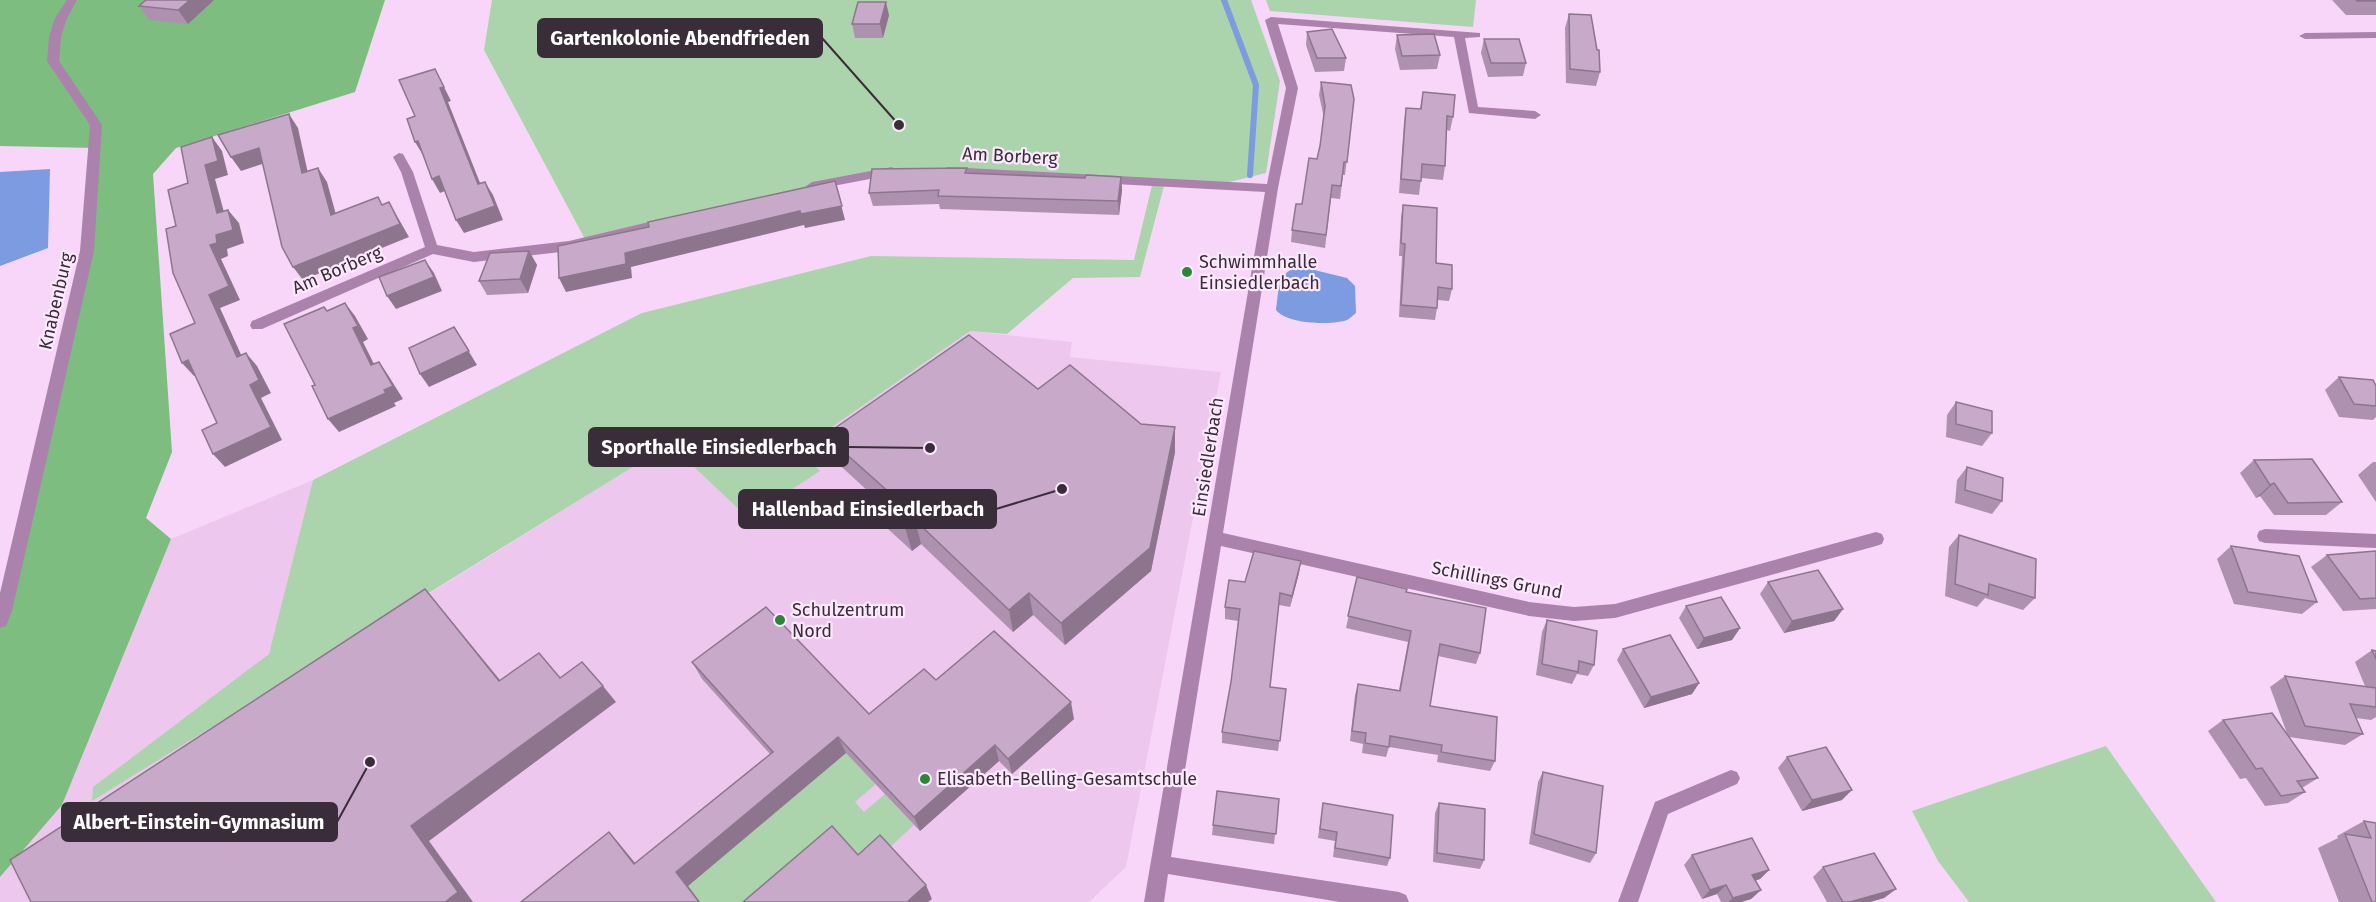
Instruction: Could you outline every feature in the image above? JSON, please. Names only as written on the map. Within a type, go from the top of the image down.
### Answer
[{"type":"street","name":"Knabenburg","points":[[0,621],[87,251],[96,125],[53,61],[54,37],[61,18],[72,0]]},
{"type":"street","name":"Einsiedlerbach","points":[[1154,902],[1272,188],[1292,88],[1271,20],[1459,33]]},
{"type":"street","points":[[1476,35],[1459,33],[1473,110],[1536,115]]},
{"type":"street","points":[[2305,36],[2376,35]]},
{"type":"street","points":[[399,158],[406,172],[432,249],[474,257],[559,247],[676,220]]},
{"type":"street","points":[[798,190],[843,179],[907,169]]},
{"type":"street","name":"Am Borberg","points":[[933,170],[1272,188]]},
{"type":"street","name":"Am Borberg","points":[[257,325],[432,249]]},
{"type":"street","points":[[2265,536],[2376,541]]},
{"type":"street","name":"Schillings Grund","points":[[1214,538],[1529,609],[1574,614],[1615,611],[1876,539]]},
{"type":"street","points":[[1628,902],[1661,808],[1731,778]]},
{"type":"street","points":[[1160,864],[1399,902]]},
{"type":"shaded area","name":"Schulzentrum Nord","points":[[970,331],[1072,342],[1070,357],[1221,372],[1126,867],[1089,902],[0,902],[0,877],[62,805],[171,539],[313,480],[258,700],[670,444],[820,471],[799,450]]},
{"type":"green space","points":[[0,0],[385,0],[355,92],[176,148],[153,174],[172,452],[146,518],[171,539],[62,805],[0,877],[0,621],[79,290],[95,148],[0,146]]},
{"type":"green space","points":[[492,0],[1251,0],[1280,81],[1266,173],[1221,184],[1165,182],[1140,277],[1073,278],[1007,334],[970,331],[799,450],[820,471],[748,518],[670,444],[92,801],[93,787],[269,654],[313,480],[642,313],[871,256],[1134,260],[1153,181],[907,169],[586,241],[484,50]]},
{"type":"green space","points":[[1266,0],[1476,0],[1473,27],[1270,11]]},
{"type":"green space","points":[[2106,746],[2216,902],[1969,902],[1938,861],[1912,811]]},
{"type":"green space","points":[[846,753],[876,784],[855,802],[864,812],[885,794],[914,825],[866,869],[769,902],[700,902],[688,886]]},
{"type":"water","points":[[50,169],[48,248],[0,266],[0,172]]},
{"type":"water","points":[[1302,267],[1347,278],[1355,286],[1356,313],[1349,319],[1328,323],[1298,321],[1281,315],[1276,310],[1281,282],[1288,272]]},
{"type":"building","points":[[146,0],[190,0],[178,10],[139,6]]},
{"type":"building","points":[[858,2],[886,2],[880,24],[852,24]]},
{"type":"building","points":[[1569,14],[1591,15],[1597,50],[1599,50],[1600,72],[1570,69]]},
{"type":"building","points":[[1332,29],[1346,58],[1317,58],[1307,32]]},
{"type":"building","points":[[1434,34],[1440,55],[1402,56],[1397,35]]},
{"type":"building","points":[[1484,39],[1519,39],[1526,63],[1491,63]]},
{"type":"building","points":[[435,69],[444,87],[440,88],[478,184],[485,182],[495,206],[456,220],[439,176],[432,179],[418,141],[415,142],[407,119],[415,116],[399,80]]},
{"type":"building","points":[[1321,82],[1351,85],[1354,99],[1347,162],[1344,162],[1341,186],[1332,185],[1326,235],[1292,230],[1296,204],[1302,204],[1309,158],[1317,159],[1320,146],[1325,106]]},
{"type":"building","points":[[1423,92],[1455,95],[1453,117],[1447,116],[1445,166],[1422,164],[1421,181],[1401,179],[1406,108],[1421,109]]},
{"type":"building","points":[[289,114],[302,173],[318,168],[331,215],[378,197],[382,205],[389,202],[400,224],[293,267],[282,247],[259,148],[231,157],[218,135]]},
{"type":"building","points":[[212,137],[218,161],[205,165],[217,213],[228,210],[233,230],[216,235],[217,243],[210,245],[229,286],[209,295],[237,357],[246,353],[259,380],[250,385],[271,427],[213,454],[202,430],[217,423],[188,360],[182,363],[170,334],[195,323],[173,273],[166,229],[176,226],[168,190],[188,183],[181,147]]},
{"type":"building","points":[[967,168],[965,173],[1085,178],[1086,175],[1121,177],[1118,201],[938,196],[939,190],[869,193],[872,169]]},
{"type":"building","points":[[835,181],[842,206],[801,214],[800,211],[625,253],[626,264],[559,278],[558,246],[649,227],[648,222]]},
{"type":"building","points":[[1403,205],[1437,208],[1436,263],[1452,265],[1452,289],[1438,287],[1437,308],[1401,305],[1405,244],[1401,243]]},
{"type":"building","points":[[529,251],[520,279],[479,281],[490,253]]},
{"type":"building","points":[[425,260],[434,277],[387,296],[379,277]]},
{"type":"building","points":[[345,303],[358,326],[353,328],[371,365],[379,362],[393,386],[384,390],[386,393],[328,419],[312,386],[315,385],[284,324],[324,307],[327,311]]},
{"type":"building","points":[[454,327],[469,351],[420,374],[409,348]]},
{"type":"building","points":[[969,335],[1038,389],[1070,365],[1141,424],[1175,427],[1150,548],[1061,623],[1029,593],[1009,610],[915,520],[905,528],[879,504],[892,495],[825,435]]},
{"type":"building","points":[[2339,377],[2373,380],[2376,386],[2376,406],[2354,404]]},
{"type":"building","points":[[1956,402],[1992,411],[1992,433],[1956,424]]},
{"type":"building","points":[[2312,459],[2342,502],[2288,503],[2274,483],[2270,485],[2254,460]]},
{"type":"building","points":[[1967,467],[2003,478],[2002,501],[1965,490]]},
{"type":"building","points":[[1959,535],[2036,559],[2035,598],[1989,584],[1988,595],[1955,584]]},
{"type":"building","points":[[2231,546],[2299,556],[2317,602],[2248,592]]},
{"type":"building","points":[[1254,551],[1301,561],[1292,596],[1280,593],[1270,687],[1286,689],[1280,741],[1222,732],[1240,609],[1225,607],[1229,580],[1245,582]]},
{"type":"building","points":[[2376,551],[2376,598],[2360,599],[2327,555]]},
{"type":"building","points":[[1818,570],[1843,609],[1792,621],[1768,582]]},
{"type":"building","points":[[1357,577],[1407,589],[1406,592],[1486,608],[1480,653],[1440,644],[1430,706],[1497,717],[1495,761],[1441,752],[1442,745],[1390,736],[1389,747],[1365,743],[1366,733],[1352,731],[1358,684],[1400,691],[1411,631],[1348,616]]},
{"type":"building","points":[[425,589],[499,681],[539,653],[560,678],[582,662],[603,686],[411,826],[458,892],[445,902],[31,902],[10,860]]},
{"type":"building","points":[[1721,597],[1740,628],[1704,638],[1686,606]]},
{"type":"building","points":[[766,607],[869,714],[924,669],[936,680],[994,631],[1071,702],[1008,759],[995,745],[914,817],[838,737],[676,872],[699,902],[521,902],[609,832],[634,864],[773,752],[692,662]]},
{"type":"building","points":[[1547,620],[1597,631],[1594,665],[1579,661],[1578,672],[1542,664]]},
{"type":"building","points":[[1670,635],[1699,683],[1651,697],[1623,649]]},
{"type":"building","points":[[2285,676],[2376,688],[2376,707],[2350,704],[2363,734],[2305,726]]},
{"type":"building","points":[[2272,713],[2318,778],[2297,781],[2305,792],[2281,796],[2262,768],[2256,769],[2223,720]]},
{"type":"building","points":[[1826,747],[1852,790],[1812,800],[1787,757]]},
{"type":"building","points":[[1543,772],[1603,786],[1596,853],[1534,834]]},
{"type":"building","points":[[1217,791],[1279,799],[1276,834],[1213,825]]},
{"type":"building","points":[[1323,803],[1393,815],[1390,858],[1335,848],[1337,832],[1320,829]]},
{"type":"building","points":[[1439,803],[1485,809],[1484,860],[1437,853]]},
{"type":"building","points":[[2364,821],[2376,823],[2376,902],[2372,902],[2345,834],[2371,838]]},
{"type":"building","points":[[832,826],[858,855],[880,835],[926,885],[907,902],[743,902]]},
{"type":"building","points":[[1752,838],[1769,870],[1752,875],[1761,890],[1733,898],[1726,885],[1710,890],[1692,855]]},
{"type":"building","points":[[1874,853],[1896,889],[1843,902],[1823,867]]},
{"type":"waterway","name":"Einsiedlerbach","points":[[1224,0],[1256,85],[1250,175]]},
{"type":"place","name":"Gartenkolonie Abendfrieden","points":[[899,125]]},
{"type":"place","name":"Schwimmhalle Einsiedlerbach","points":[[1187,272]]},
{"type":"place","name":"Sporthalle Einsiedlerbach","points":[[930,448]]},
{"type":"place","name":"Hallenbad Einsiedlerbach","points":[[1062,489]]},
{"type":"place","name":"Schulzentrum Nord","points":[[780,620]]},
{"type":"place","name":"Albert-Einstein-Gymnasium","points":[[370,762]]},
{"type":"place","name":"Elisabeth-Belling-Gesamtschule","points":[[925,779]]}]
